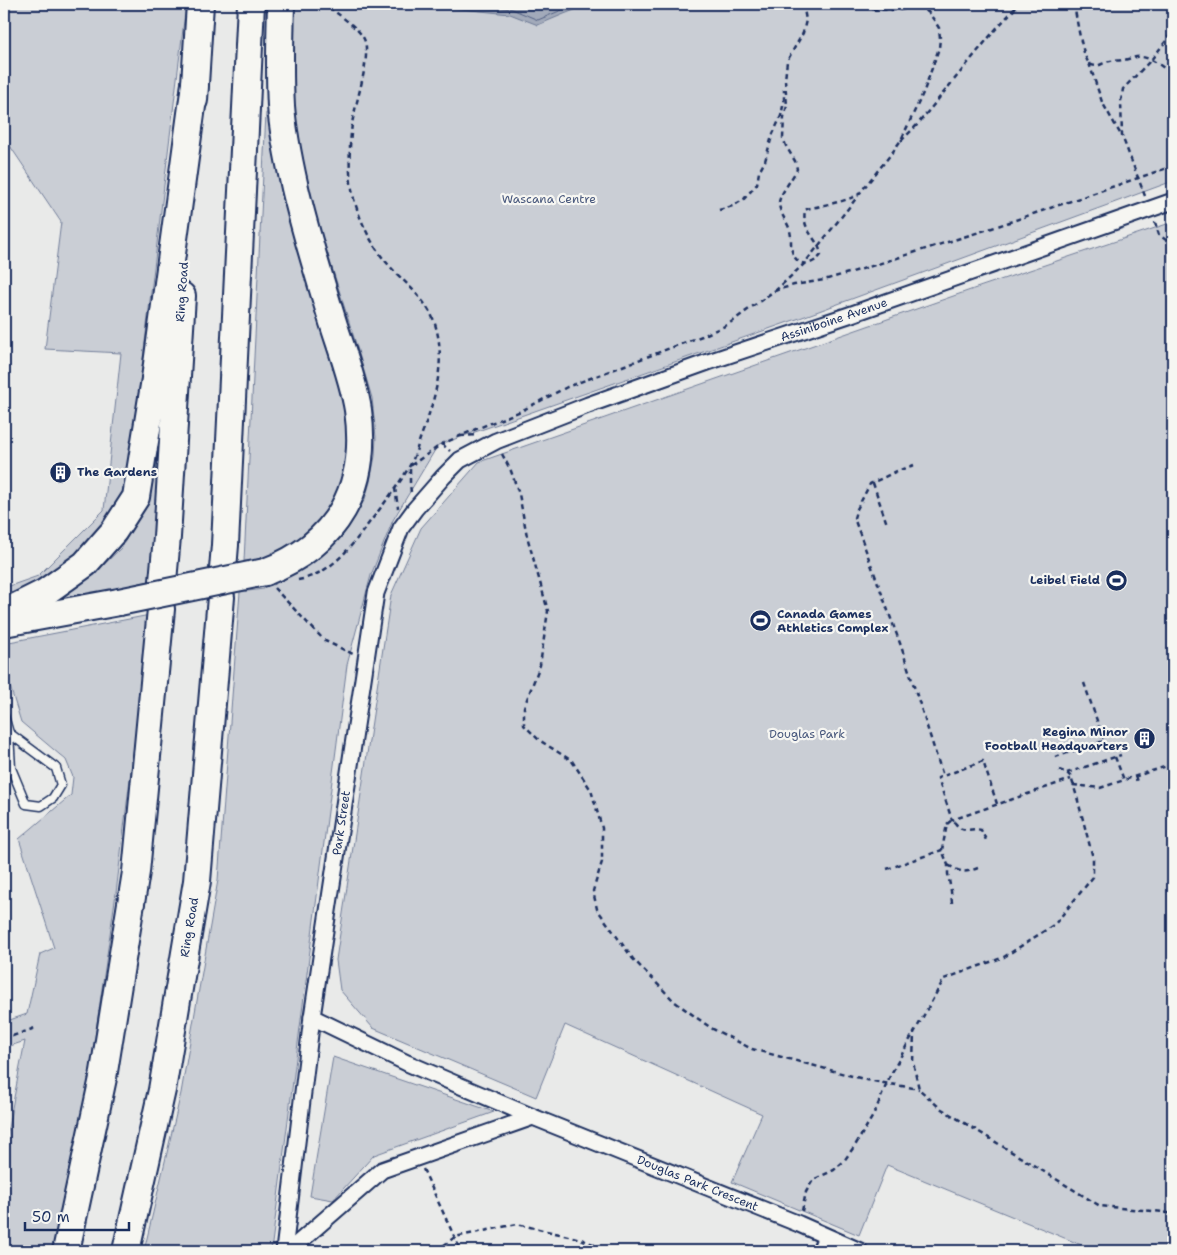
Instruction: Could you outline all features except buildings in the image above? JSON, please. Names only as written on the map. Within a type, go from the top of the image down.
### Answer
[{"type":"highway","name":"Ring Road","points":[[163,581],[200,4]]},
{"type":"highway","points":[[223,569],[251,4]]},
{"type":"highway","points":[[4,623],[268,578],[317,542],[332,527],[343,511],[350,495],[359,458],[358,410],[350,376],[307,234],[288,152],[281,108],[279,66],[281,4]]},
{"type":"highway","points":[[4,613],[44,593],[86,564],[114,531],[136,497],[155,379],[195,84]]},
{"type":"highway","name":"Ring Road","points":[[126,1251],[162,1090],[197,881],[221,597]]},
{"type":"highway","points":[[66,1251],[104,1078],[136,872],[160,609]]},
{"type":"street","name":"Assiniboine Avenue","points":[[496,441],[588,405],[708,362],[849,315],[1173,200]]},
{"type":"street","name":"Park Street","points":[[284,1251],[312,1017],[376,593],[401,528],[414,509],[460,460],[496,441]]},
{"type":"street","name":"Douglas Park Crescent","points":[[312,1017],[407,1063],[533,1117],[799,1224],[860,1251]]},
{"type":"street","points":[[289,1251],[382,1170],[533,1117]]},
{"type":"street","points":[[820,1251],[826,1237]]},
{"type":"lane","points":[[4,716],[9,733],[11,768],[26,804],[41,806],[53,798],[61,785],[56,768],[9,733]]},
{"type":"path","points":[[297,580],[318,574],[340,557],[355,541],[410,466],[428,417],[439,375],[440,359],[437,330],[428,308],[414,290],[386,262],[366,232],[359,215],[354,199],[349,153],[353,117],[366,60],[365,41],[358,32],[324,4]]},
{"type":"path","points":[[719,210],[733,206],[744,199],[757,184],[759,172],[765,161],[772,136],[781,116],[787,61],[803,33],[806,20],[803,4]]},
{"type":"path","points":[[865,4],[872,9],[899,10],[917,7],[928,12],[939,28],[939,48],[924,91],[899,142]]},
{"type":"path","points":[[410,466],[442,444],[522,411],[567,387],[727,325],[774,291],[804,264],[899,142],[917,126],[995,30],[1019,4]]},
{"type":"path","points":[[1074,4],[1084,52],[1102,102],[1122,136],[1159,235],[1173,245]]},
{"type":"path","points":[[1122,136],[1121,101],[1123,90],[1166,41],[1173,30]]},
{"type":"path","points":[[1089,63],[1098,66],[1111,60],[1123,60],[1141,56],[1166,68],[1173,76]]},
{"type":"path","points":[[785,80],[787,106],[784,117],[783,138],[797,169],[779,202],[781,212],[791,232],[792,250],[798,261],[804,264],[811,264],[821,255],[820,249],[812,239],[804,222],[805,210],[850,200],[859,194]]},
{"type":"path","points":[[774,291],[859,270],[992,228],[1173,166]]},
{"type":"path","points":[[496,441],[511,471],[519,494],[527,536],[548,611],[540,664],[524,707],[524,725],[539,740],[572,761],[591,790],[602,828],[602,862],[593,891],[597,909],[633,958],[674,1002],[711,1028],[752,1049],[867,1080],[919,1089],[940,1108],[1100,1206],[1173,1214]]},
{"type":"path","points":[[914,465],[870,484],[854,518],[901,646],[943,776]]},
{"type":"path","points":[[410,466],[410,484],[414,509]]},
{"type":"path","points":[[873,483],[888,524]]},
{"type":"path","points":[[268,578],[325,641],[366,660]]},
{"type":"path","points":[[1055,757],[1104,741],[1084,683]]},
{"type":"path","points":[[1067,773],[1121,755]]},
{"type":"path","points":[[1115,756],[1124,780]]},
{"type":"path","points":[[986,840],[981,830],[975,828],[963,830],[952,820],[938,778],[983,761],[997,804]]},
{"type":"path","points":[[1073,785],[1100,788],[1173,764]]},
{"type":"path","points":[[799,1224],[806,1192],[813,1180],[834,1170],[844,1162],[874,1114],[887,1084],[944,979],[1004,957],[1055,924],[1093,877],[1094,858],[1073,785],[1067,773],[1060,770]]},
{"type":"path","points":[[1135,776],[1137,782]]},
{"type":"path","points":[[952,903],[948,865],[942,850],[947,824],[952,820],[1071,779]]},
{"type":"path","points":[[887,869],[942,850]]},
{"type":"path","points":[[948,865],[966,872],[978,868]]},
{"type":"path","points":[[4,1039],[35,1028]]},
{"type":"path","points":[[914,1033],[913,1062],[919,1089]]},
{"type":"path","points":[[418,1158],[461,1251]]},
{"type":"path","points":[[436,1251],[455,1238],[517,1224],[581,1239],[610,1251]]},
{"type":"green space","points":[[4,4],[186,4],[141,375],[125,489],[111,523],[49,579],[4,598],[4,588],[38,576],[104,510],[121,353],[45,349],[61,222],[4,137]]},
{"type":"green space","name":"Wascana Centre","points":[[289,4],[1173,4],[1173,181],[797,319],[438,445],[393,520],[371,575],[347,665],[271,1251],[144,1251],[181,1093],[218,880],[240,592],[264,589],[264,582],[302,567],[335,544],[347,529],[365,499],[375,456],[376,437],[372,398],[317,220],[292,113]]},
{"type":"green space","points":[[266,113],[278,114],[343,383],[352,463],[327,521],[269,559],[244,561]]},
{"type":"green space","name":"Douglas Park","points":[[1173,222],[1173,1251],[1096,1251],[887,1165],[859,1235],[732,1182],[762,1114],[565,1025],[536,1097],[373,1028],[340,990],[336,960],[391,595],[421,528],[479,462],[982,286]]},
{"type":"green space","points":[[168,314],[154,580],[39,606],[39,603],[96,572],[121,548],[136,522],[147,485]]},
{"type":"green space","points":[[150,615],[116,893],[89,1078],[52,1251],[4,1251],[4,1149],[25,1041],[4,1048],[4,1022],[27,1014],[40,954],[54,948],[19,839],[71,795],[73,777],[66,760],[21,722],[4,667],[4,643]]},
{"type":"green space","points":[[333,1057],[494,1112],[374,1155],[333,1200],[310,1196]]},
{"type":"water","points":[[411,4],[590,4],[538,25],[510,14]]},
{"type":"place","name":"The Gardens","points":[[61,472]]},
{"type":"place","name":"Leibel Field","points":[[1116,580]]},
{"type":"place","name":"Canada Games Athletics Complex","points":[[761,621]]},
{"type":"place","name":"Regina Minor Football Headquarters","points":[[1144,739]]}]
